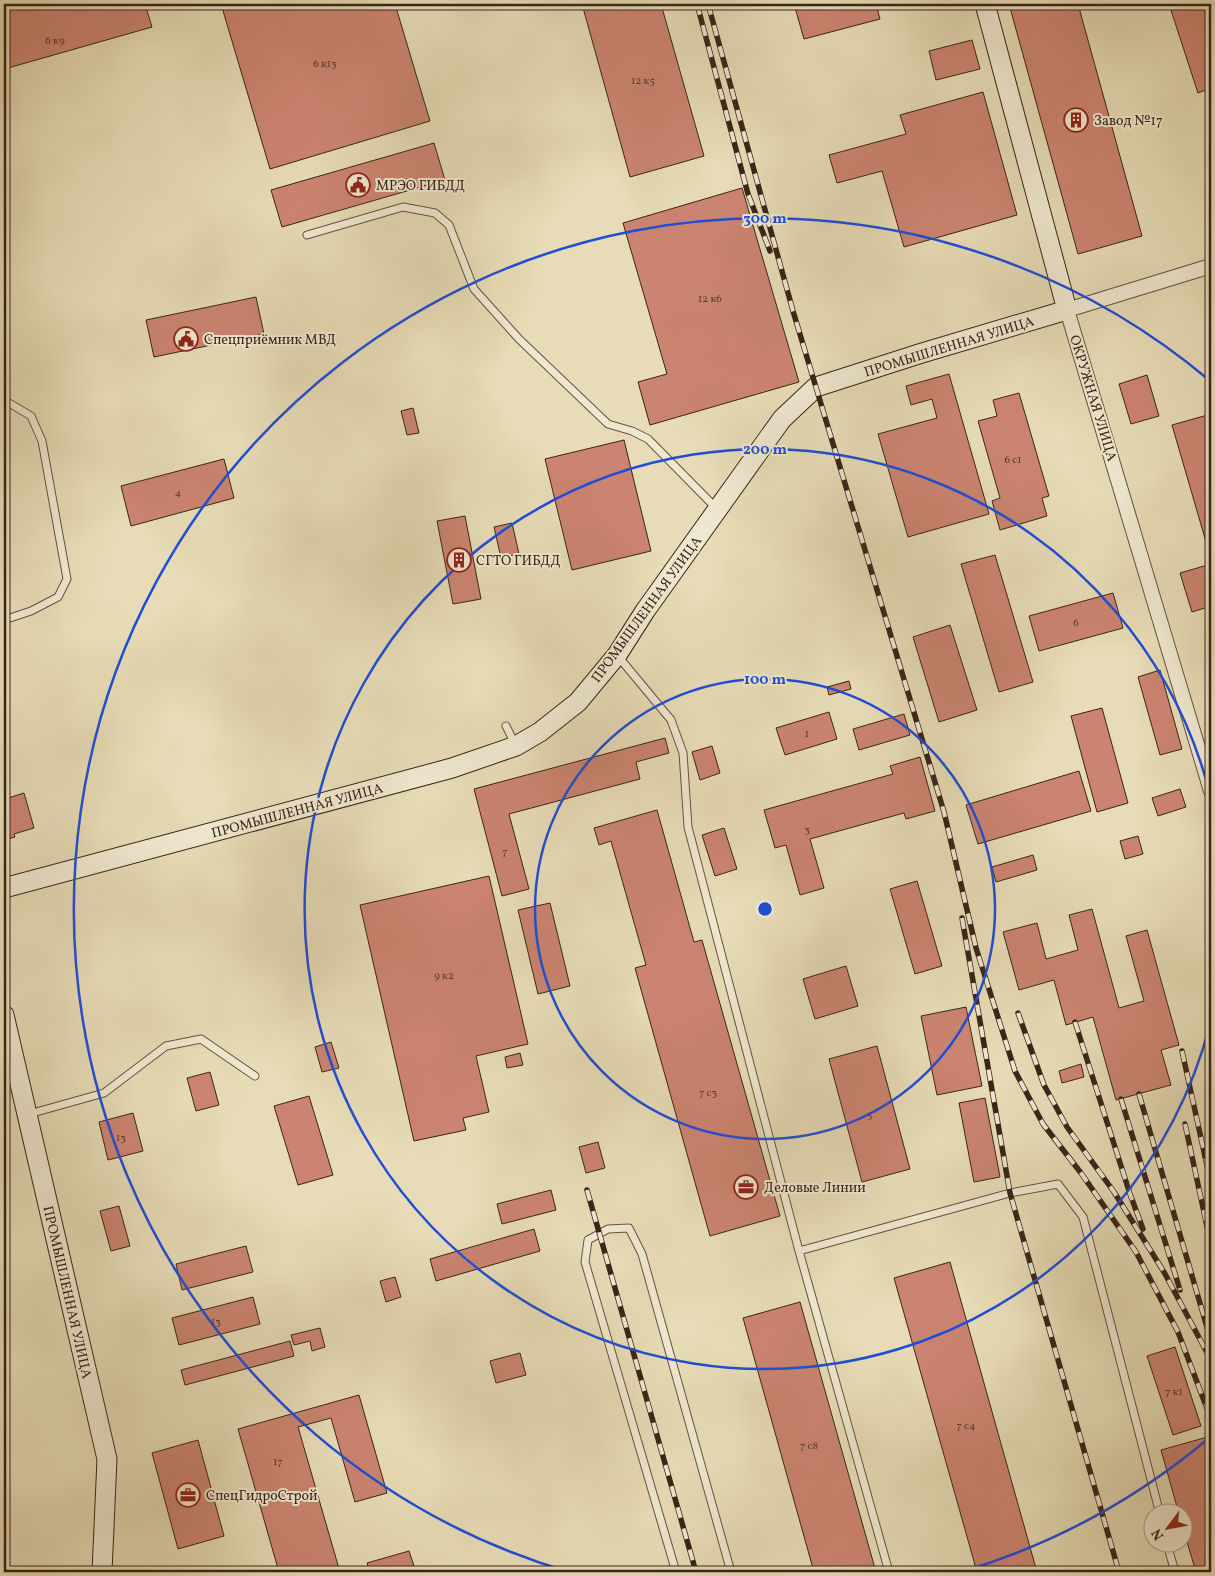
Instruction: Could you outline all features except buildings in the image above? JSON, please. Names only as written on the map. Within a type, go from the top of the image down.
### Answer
[{"type":"street","name":"ОКРУЖНАЯ УЛИЦА","points":[[985,4],[1067,310],[1211,791]]},
{"type":"street","points":[[1067,310],[1211,266]]},
{"type":"street","name":"ПРОМЫШЛЕННАЯ УЛИЦА","points":[[4,888],[452,768],[516,746],[540,732],[578,702],[617,655],[645,610],[782,419],[816,387],[1067,310]]},
{"type":"street","name":"ПРОМЫШЛЕННАЯ УЛИЦА","points":[[4,1015],[107,1459],[102,1572]]},
{"type":"lane","points":[[307,236],[403,207],[435,213],[449,225],[474,289],[519,339],[608,424],[632,430],[648,439],[717,510]]},
{"type":"lane","points":[[4,403],[9,403],[32,416],[42,441],[67,579],[58,597],[31,611],[4,620]]},
{"type":"lane","points":[[617,655],[671,720],[682,753],[688,827],[799,1251],[889,1572]]},
{"type":"lane","points":[[506,726],[516,746]]},
{"type":"lane","points":[[28,1114],[104,1093],[166,1046],[201,1039],[255,1076]]},
{"type":"lane","points":[[799,1251],[1010,1192],[1058,1184],[1083,1217],[1157,1504]]},
{"type":"lane","points":[[676,1572],[585,1262],[588,1240],[608,1229],[630,1228],[642,1254],[731,1572]]},
{"type":"lane","points":[[1170,1554],[1175,1572]]},
{"type":"railway","points":[[697,4],[748,194],[770,251]]},
{"type":"railway","points":[[708,4],[793,311],[944,812],[976,948],[1015,1071],[1043,1124],[1081,1173],[1136,1252],[1178,1332],[1211,1419]]},
{"type":"railway","points":[[962,918],[1010,1193],[1119,1572]]},
{"type":"railway","points":[[1018,1013],[1044,1085],[1067,1127],[1114,1192],[1164,1272],[1211,1360]]},
{"type":"railway","points":[[1075,1022],[1143,1229]]},
{"type":"railway","points":[[1182,1051],[1211,1184]]},
{"type":"railway","points":[[1139,1094],[1211,1341]]},
{"type":"railway","points":[[1121,1099],[1180,1290]]},
{"type":"railway","points":[[1185,1124],[1211,1245]]},
{"type":"railway","points":[[587,1190],[696,1572]]},
{"type":"place","name":"Завод №17","points":[[1076,120]]},
{"type":"place","name":"МРЭО ГИБДД","points":[[358,185]]},
{"type":"place","name":"Спецприёмник МВД","points":[[186,339]]},
{"type":"place","name":"СГТО ГИБДД","points":[[459,560]]},
{"type":"place","name":"Деловые Линии","points":[[746,1187]]},
{"type":"place","name":"СпецГидроСтрой","points":[[188,1495]]}]
